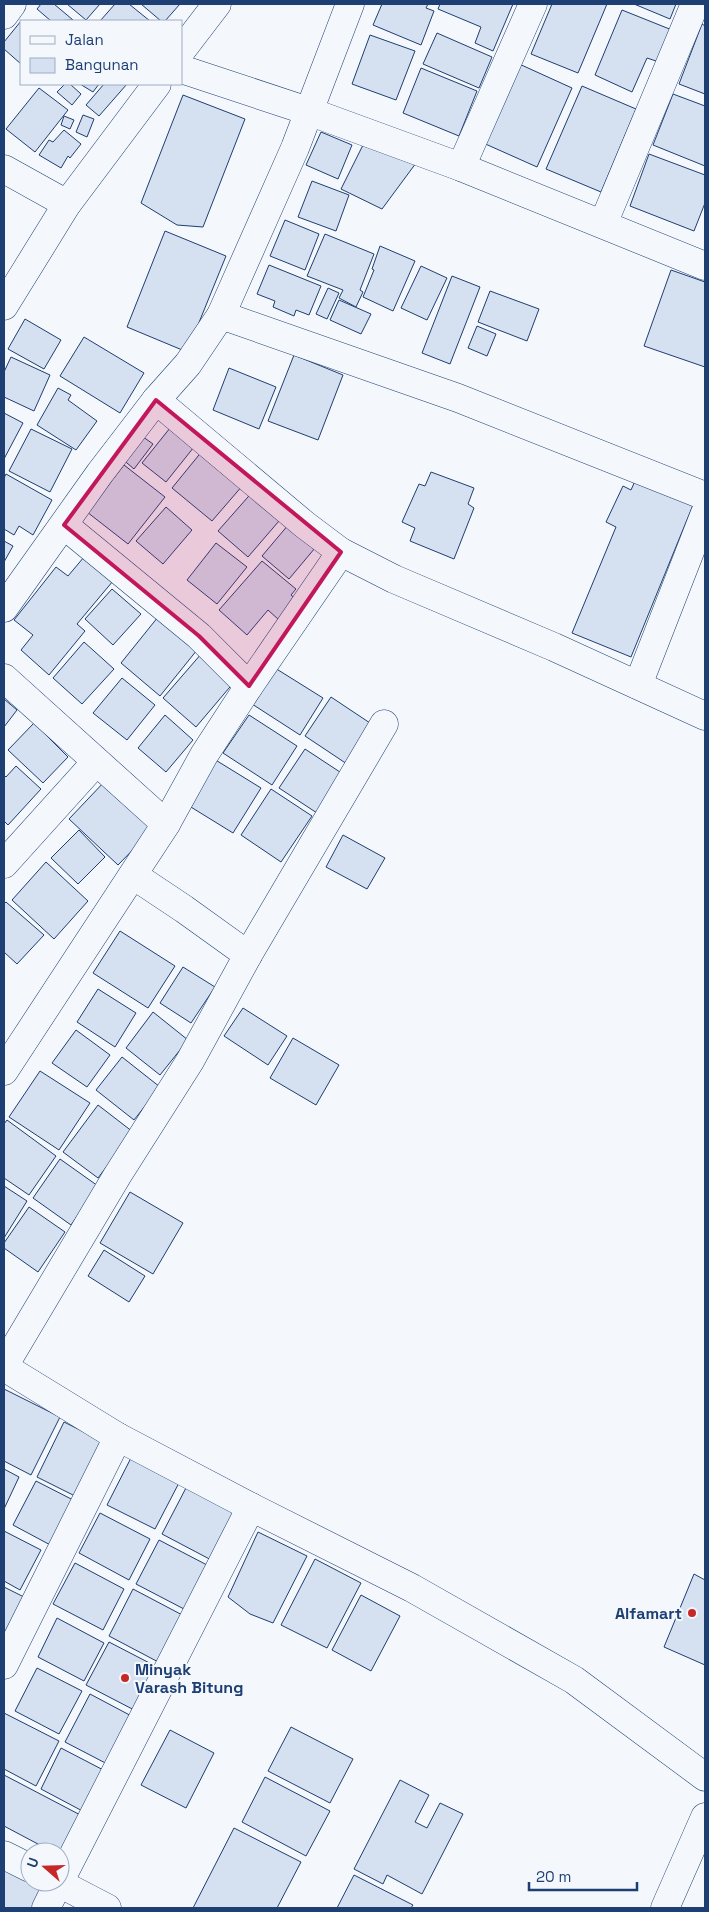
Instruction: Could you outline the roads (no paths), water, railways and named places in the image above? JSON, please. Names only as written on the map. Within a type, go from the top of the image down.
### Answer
[{"type":"street","points":[[4,14],[12,4]]},
{"type":"street","points":[[182,50],[217,4]]},
{"type":"street","points":[[4,608],[100,473],[156,400],[188,364],[221,315],[296,148],[308,111],[350,4]]},
{"type":"street","points":[[462,167],[533,4]]},
{"type":"street","points":[[603,224],[695,4]]},
{"type":"street","points":[[182,69],[308,111],[462,167],[705,266]]},
{"type":"street","points":[[4,306],[67,204],[156,85]]},
{"type":"street","points":[[4,169],[67,204]]},
{"type":"street","points":[[221,315],[458,398],[705,496]]},
{"type":"street","points":[[156,400],[305,525],[341,552],[394,579],[705,716]]},
{"type":"street","points":[[638,685],[705,513]]},
{"type":"street","points":[[64,525],[199,636],[248,686]]},
{"type":"street","points":[[4,1071],[166,824],[204,755],[248,686],[341,552]]},
{"type":"street","points":[[4,678],[166,824]]},
{"type":"street","points":[[384,724],[248,955],[190,1061],[112,1184],[4,1366],[118,1436],[251,1507],[412,1588],[574,1680],[705,1777]]},
{"type":"street","points":[[4,864],[96,762]]},
{"type":"street","points":[[133,875],[248,955]]},
{"type":"street","points":[[4,1665],[118,1436]]},
{"type":"street","points":[[70,1861],[251,1507]]},
{"type":"street","points":[[665,1908],[705,1817]]},
{"type":"street","points":[[4,1855],[20,1863]]},
{"type":"street","points":[[70,1888],[107,1908]]},
{"type":"street","points":[[46,1908],[54,1892]]},
{"type":"place","name":"Alfamart","points":[[692,1613]]},
{"type":"place","name":"Minyak Varash Bitung","points":[[125,1678]]}]
